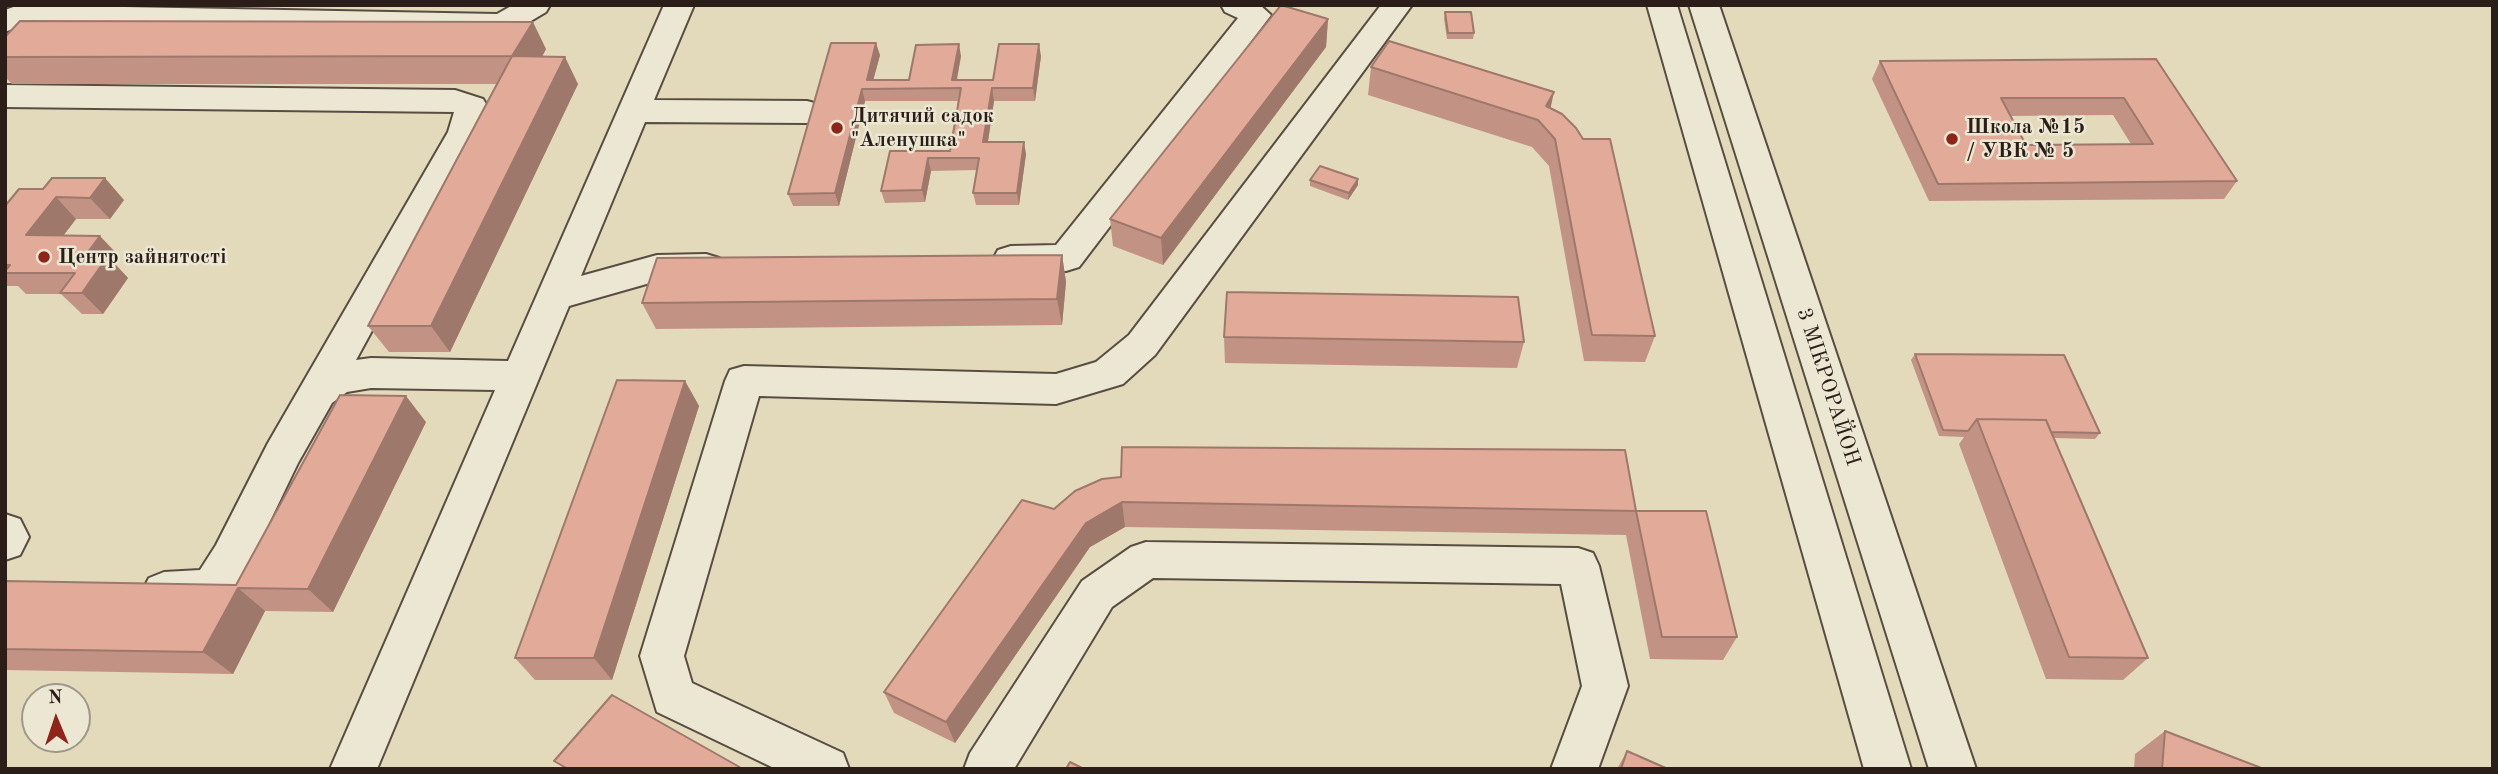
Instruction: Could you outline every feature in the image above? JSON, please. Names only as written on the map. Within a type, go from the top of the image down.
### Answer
[{"type":"street","points":[[18,14],[248,12],[503,24],[535,5]]},
{"type":"street","points":[[353,769],[678,5]]},
{"type":"street","points":[[984,260],[1066,258],[1256,15],[1236,5]]},
{"type":"street","points":[[826,769],[673,697],[662,656],[744,381],[1056,388],[1109,373],[1142,345],[1397,5]]},
{"type":"street","points":[[1662,5],[1888,769]]},
{"type":"street","name":"3 МІКРОРАЙОН","points":[[1704,5],[1953,769]]},
{"type":"street","points":[[5,96],[455,101],[472,107],[464,132],[282,455],[231,558],[214,585],[192,591],[130,591]]},
{"type":"street","points":[[634,111],[807,112]]},
{"type":"street","points":[[554,297],[657,268],[739,266]]},
{"type":"street","points":[[320,391],[338,378],[371,373],[520,376]]},
{"type":"street","points":[[5,532],[8,537],[5,542]]},
{"type":"street","points":[[987,769],[1097,594],[1146,559],[1578,566],[1605,685],[1574,769]]},
{"type":"building","points":[[1281,5],[1328,19],[1161,238],[1110,219]]},
{"type":"building","points":[[1445,12],[1471,12],[1474,33],[1448,33]]},
{"type":"building","points":[[20,21],[533,22],[512,56],[5,57],[5,37]]},
{"type":"building","points":[[1389,41],[1554,92],[1546,106],[1562,114],[1583,139],[1610,139],[1655,336],[1592,335],[1555,139],[1538,120],[1371,67]]},
{"type":"building","name":"Дитячий садок \"Аленушка\"","points":[[831,43],[876,43],[867,80],[909,80],[916,45],[959,44],[952,80],[993,80],[999,44],[1039,44],[1033,88],[992,88],[983,142],[1024,142],[1017,193],[973,193],[979,158],[928,158],[922,190],[881,191],[890,151],[950,151],[961,88],[862,89],[835,193],[788,194]]},
{"type":"building","points":[[512,56],[565,57],[431,326],[368,326]]},
{"type":"building","name":"Школа №15 / УВК № 5","points":[[2156,59],[2237,181],[1938,184],[1880,61]],"holes":[[[2001,98],[2124,98],[2153,144],[2026,145]]]},
{"type":"building","points":[[1320,166],[1358,179],[1349,193],[1310,180]]},
{"type":"building","points":[[52,178],[105,178],[90,198],[56,197],[26,235],[100,236],[85,256],[108,256],[82,293],[60,293],[75,273],[5,273],[10,265],[5,265],[5,206],[19,189],[43,189]]},
{"type":"building","points":[[1062,255],[1057,299],[642,303],[657,258]]},
{"type":"building","points":[[1227,292],[1518,297],[1524,342],[1224,337]]},
{"type":"building","points":[[1915,354],[2064,355],[2100,433],[2051,432],[2046,420],[1977,419],[1968,431],[1943,430]]},
{"type":"building","points":[[617,380],[685,381],[594,658],[515,658]]},
{"type":"building","points":[[340,395],[406,396],[308,589],[238,588],[203,652],[5,649],[5,581],[236,585]]},
{"type":"building","points":[[1977,419],[2046,420],[2148,658],[2069,657]]},
{"type":"building","points":[[1122,447],[1625,450],[1636,511],[1122,502],[1086,523],[946,722],[884,692],[1022,500],[1054,509],[1075,491],[1102,479],[1121,477]]},
{"type":"building","points":[[1636,511],[1706,511],[1737,637],[1662,637]]},
{"type":"building","points":[[612,695],[743,769],[568,769],[554,761]]},
{"type":"building","points":[[2165,731],[2264,769],[2162,769]]},
{"type":"building","points":[[1627,751],[1668,769],[1621,769]]},
{"type":"building","points":[[1070,762],[1084,769],[1066,769]]},
{"type":"place","name":"Дитячий садок \"Аленушка\"","points":[[837,128]]},
{"type":"place","name":"Школа №15 / УВК № 5","points":[[1952,139]]},
{"type":"place","name":"Центр зайнятості","points":[[44,257]]}]
